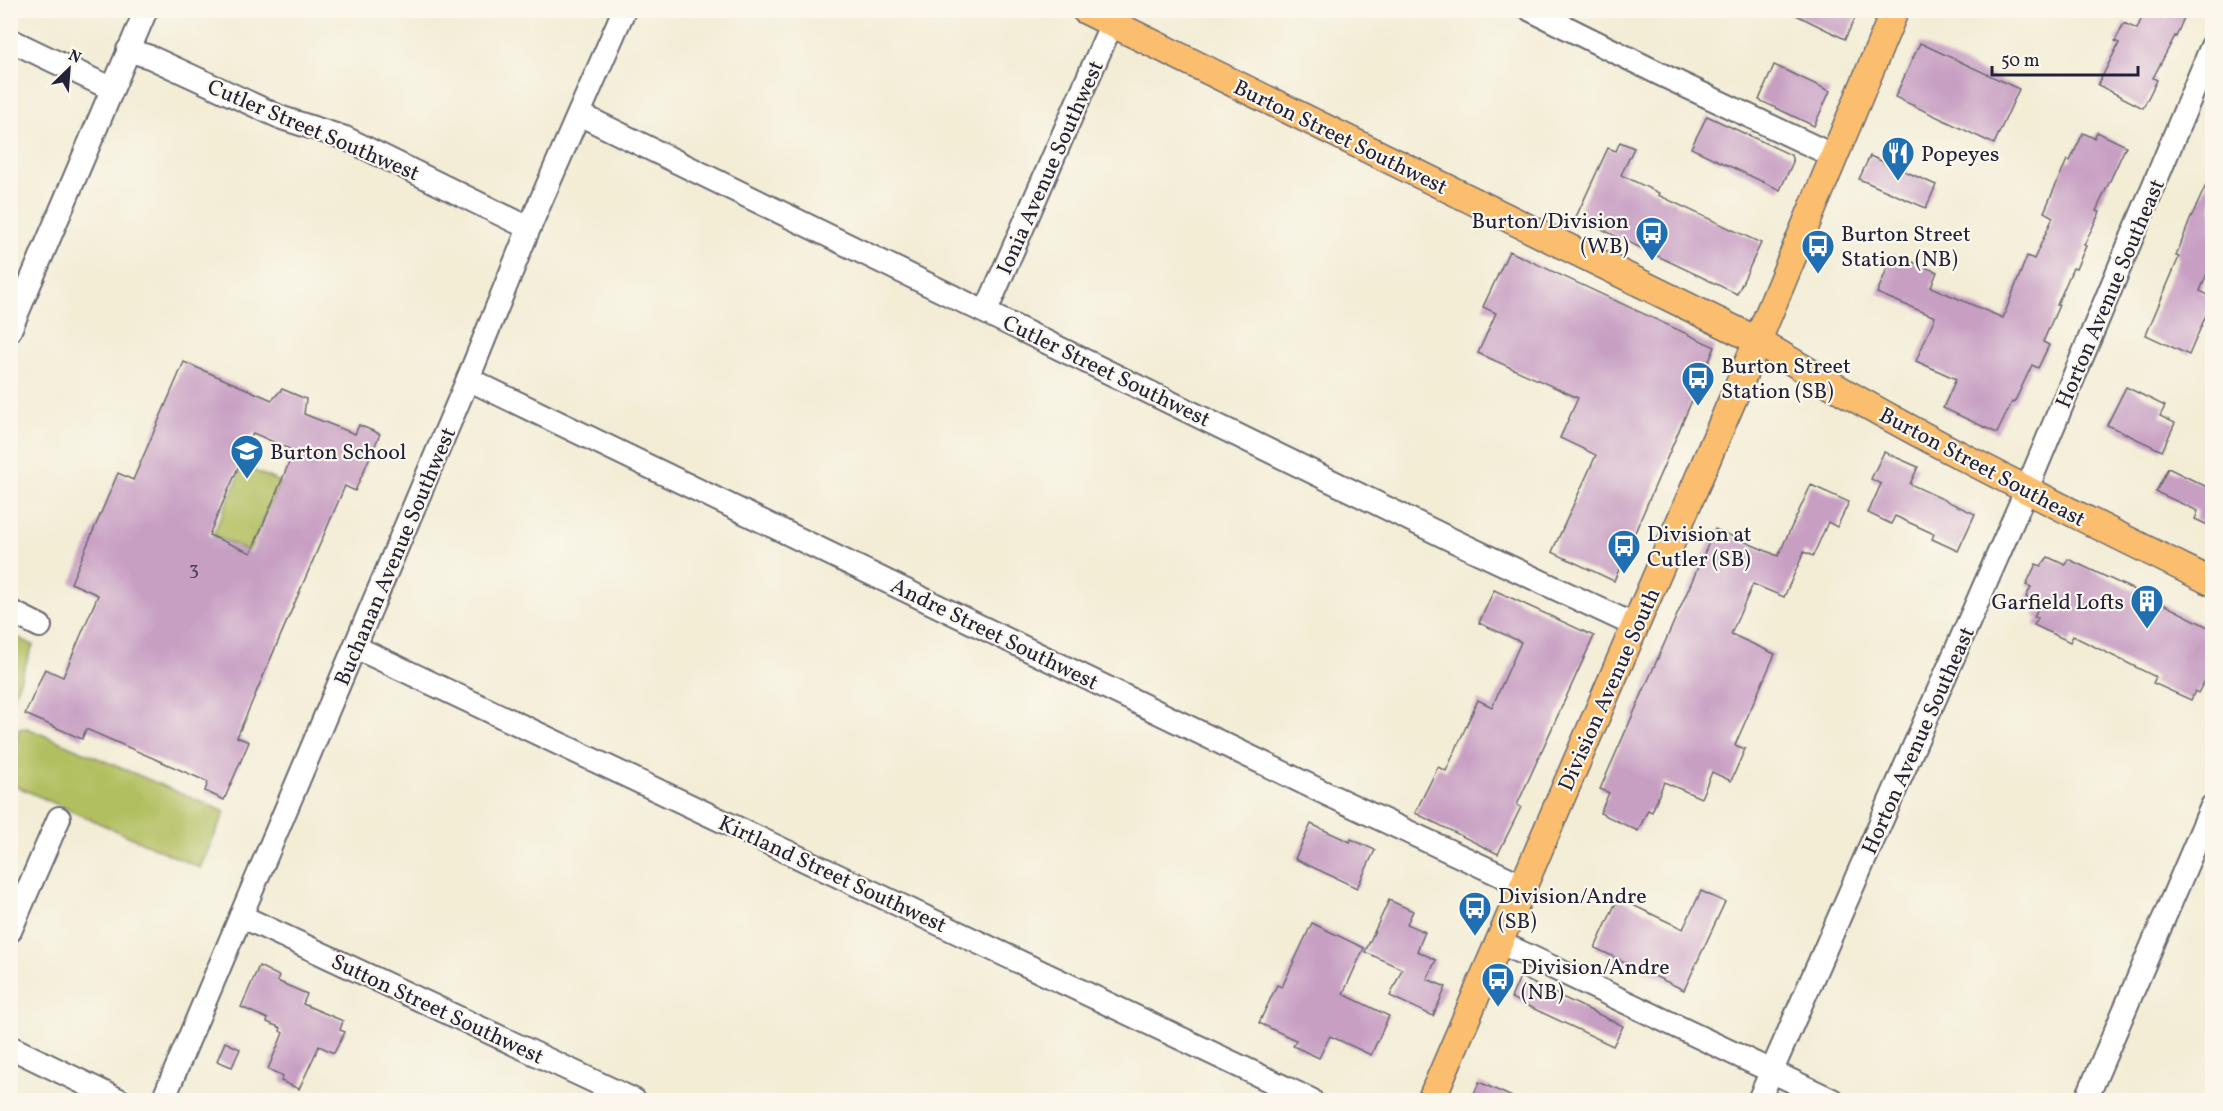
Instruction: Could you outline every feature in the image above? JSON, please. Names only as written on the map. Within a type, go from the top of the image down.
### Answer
[{"type":"main road","name":"Burton Street Southwest","points":[[1086,10],[1758,340]]},
{"type":"main road","name":"Division Avenue South","points":[[1431,1101],[1758,340],[1895,10]]},
{"type":"main road","name":"Burton Street Southeast","points":[[1758,340],[1855,399],[2026,491],[2212,582]]},
{"type":"street","points":[[10,330],[146,10]]},
{"type":"street","name":"Buchanan Avenue Southwest","points":[[163,1101],[624,10]]},
{"type":"street","points":[[1531,10],[1834,156]]},
{"type":"street","name":"Ionia Avenue Southwest","points":[[986,311],[1112,23]]},
{"type":"street","points":[[10,40],[112,89]]},
{"type":"street","name":"Horton Avenue Southeast","points":[[1759,1101],[2026,491],[2212,46]]},
{"type":"street","name":"Cutler Street Southwest","points":[[128,50],[150,57],[282,118],[345,138],[530,228]]},
{"type":"street","name":"Cutler Street Southwest","points":[[579,114],[1452,540],[1636,626]]},
{"type":"street","name":"Andre Street Southwest","points":[[468,379],[1327,794],[1522,885]]},
{"type":"street","points":[[10,611],[40,626]]},
{"type":"street","name":"Kirtland Street Southwest","points":[[355,647],[1311,1101]]},
{"type":"street","points":[[2086,1101],[2212,806]]},
{"type":"street","points":[[10,931],[59,818]]},
{"type":"street","name":"Sutton Street Southwest","points":[[241,916],[634,1101]]},
{"type":"street","points":[[1499,942],[1772,1070],[1832,1101]]},
{"type":"street","points":[[10,1047],[119,1101]]},
{"type":"green space","points":[[243,466],[280,482],[249,551],[213,535]]},
{"type":"green space","points":[[11,634],[33,645],[11,704]]},
{"type":"green space","points":[[27,728],[225,812],[200,868],[11,784],[10,764],[17,747],[18,729]]},
{"type":"building","points":[[1786,10],[1859,10],[1845,39]]},
{"type":"building","points":[[2145,10],[2187,10],[2176,37],[2153,78],[2157,80],[2143,108],[2098,85],[2119,43],[2115,41],[2124,23],[2137,29]]},
{"type":"building","points":[[1920,43],[2019,89],[1994,144],[1895,97]]},
{"type":"building","points":[[1774,65],[1830,91],[1814,126],[1759,100]]},
{"type":"building","points":[[1707,116],[1791,155],[1793,162],[1780,190],[1691,148]]},
{"type":"building","points":[[2097,132],[2126,146],[2096,211],[2100,212],[2084,245],[2086,246],[2076,269],[2073,268],[2057,305],[2059,305],[2043,342],[2049,345],[2038,368],[2032,365],[1997,433],[1943,408],[1956,379],[1916,361],[1935,317],[1877,293],[1893,254],[1937,272],[1931,287],[2003,318],[2027,256],[2034,259],[2053,217],[2044,212],[2067,160],[2070,161],[2083,133],[2094,138]]},
{"type":"building","points":[[1620,142],[1634,148],[1621,175],[1659,193],[1658,195],[1761,243],[1737,294],[1576,217],[1608,148],[1616,151]]},
{"type":"building","name":"Popeyes","points":[[1870,156],[1936,185],[1926,208],[1859,179]]},
{"type":"building","points":[[2212,172],[2212,261],[2200,291],[2212,297],[2189,355],[2146,335],[2179,257],[2176,256],[2190,220]]},
{"type":"building","points":[[1509,251],[1715,347],[1614,581],[1552,552],[1596,455],[1560,438],[1578,398],[1478,353],[1496,313],[1483,307]]},
{"type":"building","points":[[184,362],[272,400],[282,389],[306,399],[304,414],[355,434],[359,425],[380,434],[355,491],[345,486],[237,737],[249,742],[224,800],[205,791],[208,782],[86,729],[82,739],[25,714],[45,669],[63,677],[98,595],[71,583],[118,473],[133,480]],"holes":[[[253,433],[294,451],[251,553],[209,535]]]},
{"type":"building","points":[[2126,387],[2165,406],[2160,416],[2175,423],[2162,451],[2107,425]]},
{"type":"building","points":[[1884,452],[1918,467],[1910,484],[1975,514],[1958,551],[1932,539],[1934,534],[1895,516],[1891,524],[1868,513],[1881,484],[1871,479]]},
{"type":"building","points":[[2168,468],[2209,488],[2212,481],[2212,527],[2195,519],[2198,511],[2156,492]]},
{"type":"building","points":[[1811,485],[1849,502],[1837,527],[1828,522],[1813,556],[1804,552],[1784,597],[1753,584],[1731,634],[1775,654],[1735,745],[1745,749],[1731,781],[1712,772],[1701,798],[1664,782],[1652,812],[1648,810],[1638,831],[1600,813],[1609,793],[1600,789],[1715,529],[1778,556]]},
{"type":"building","name":"Garfield Lofts","points":[[2048,557],[2065,565],[2068,559],[2134,590],[2150,591],[2158,596],[2163,604],[2212,629],[2212,685],[2204,682],[2198,693],[2195,691],[2191,700],[2153,683],[2156,677],[2073,636],[2070,642],[2034,625],[2038,618],[2034,617],[2040,604],[2026,597],[2031,587],[2026,585],[2036,564],[2041,566]]},
{"type":"building","points":[[1494,590],[1594,636],[1517,805],[1521,807],[1498,854],[1415,813],[1438,767],[1446,771],[1478,700],[1492,707],[1521,642],[1479,623]]},
{"type":"building","points":[[1311,824],[1350,842],[1351,839],[1375,850],[1357,888],[1295,859]]},
{"type":"building","points":[[1701,891],[1725,902],[1684,990],[1595,948],[1618,898],[1683,929]]},
{"type":"building","points":[[1389,900],[1413,911],[1407,924],[1425,932],[1417,951],[1436,960],[1427,979],[1446,987],[1433,1016],[1390,996],[1402,969],[1365,952]]},
{"type":"building","points":[[1312,923],[1364,948],[1343,994],[1389,1016],[1371,1055],[1330,1036],[1319,1058],[1293,1046],[1296,1040],[1259,1023],[1277,985],[1282,987]]},
{"type":"building","points":[[259,966],[279,976],[277,981],[307,994],[303,1004],[343,1021],[340,1030],[345,1032],[334,1053],[319,1046],[299,1089],[281,1081],[283,1076],[268,1069],[283,1033],[280,1031],[281,1028],[267,1022],[268,1019],[241,1007]]},
{"type":"building","points":[[1520,977],[1623,1026],[1613,1046],[1511,998]]},
{"type":"building","points":[[225,1042],[240,1049],[232,1067],[217,1061]]},
{"type":"building","points":[[1479,1082],[1521,1101],[1471,1101]]},
{"type":"place","name":"Popeyes","points":[[1898,182]]},
{"type":"place","name":"Burton/Division (WB)","points":[[1652,262]]},
{"type":"place","name":"Burton Street Station (NB)","points":[[1818,275]]},
{"type":"place","name":"Burton Street Station (SB)","points":[[1698,407]]},
{"type":"place","name":"Burton School","points":[[247,480]]},
{"type":"place","name":"Division at Cutler (SB)","points":[[1624,575]]},
{"type":"place","name":"Garfield Lofts","points":[[2147,630]]},
{"type":"place","name":"Division/Andre (SB)","points":[[1475,937]]},
{"type":"place","name":"Division/Andre (NB)","points":[[1498,1008]]}]
